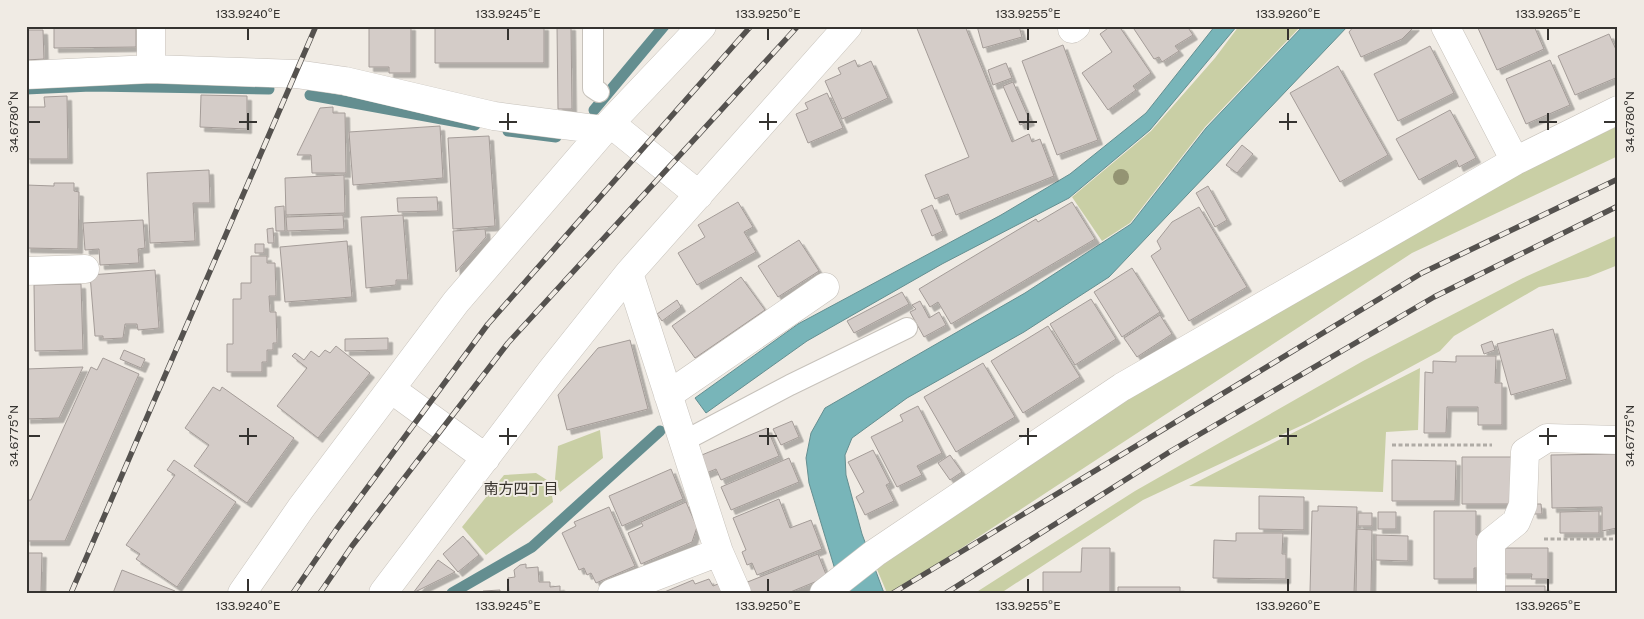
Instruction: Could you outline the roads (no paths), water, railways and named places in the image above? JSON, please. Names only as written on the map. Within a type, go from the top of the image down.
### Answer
[{"type":"street","points":[[150,26],[151,69]]},
{"type":"street","points":[[242,593],[301,508],[456,302],[607,127],[702,26]]},
{"type":"street","points":[[382,593],[629,273],[848,26]]},
{"type":"street","points":[[1445,26],[1515,161]]},
{"type":"street","points":[[26,76],[151,69],[296,74],[345,81],[494,116],[607,127],[698,195]]},
{"type":"street","points":[[828,589],[875,553],[1122,387],[1515,161],[1618,110]]},
{"type":"street","points":[[26,271],[85,269]]},
{"type":"street","points":[[629,273],[719,552],[737,593]]},
{"type":"street","points":[[668,395],[825,287]]},
{"type":"street","points":[[391,388],[486,458]]},
{"type":"street","points":[[1490,593],[1490,542],[1516,522],[1523,505],[1525,452],[1547,438],[1618,440]]},
{"type":"street","points":[[612,593],[719,552]]},
{"type":"lane","points":[[593,26],[593,88],[599,92]]},
{"type":"lane","points":[[684,441],[790,385],[906,328]]},
{"type":"water","points":[[1215,26],[1237,26],[1150,130],[1069,198],[942,264],[807,341],[706,413],[695,398],[798,324],[1001,215],[1070,174],[1146,113]]},
{"type":"water","points":[[1303,26],[1348,26],[1109,277],[1024,332],[907,398],[852,438],[845,455],[846,475],[862,534],[884,593],[842,593],[809,483],[806,458],[811,433],[825,408],[1025,293],[1131,224],[1206,128]]},
{"type":"waterway","points":[[594,110],[664,26]]},
{"type":"waterway","points":[[26,89],[91,86],[269,89]]},
{"type":"waterway","points":[[310,95],[475,125]]},
{"type":"waterway","points":[[508,131],[556,137]]},
{"type":"waterway","points":[[452,593],[532,547],[660,431]]},
{"type":"railway","points":[[71,593],[316,26]]},
{"type":"railway","points":[[293,593],[336,530],[488,324],[751,26]]},
{"type":"railway","points":[[320,593],[352,546],[508,343],[798,26]]},
{"type":"railway","points":[[893,593],[1422,273],[1618,179]]},
{"type":"railway","points":[[946,593],[1171,451],[1434,297],[1618,206]]},
{"type":"district","name":"南方四丁目","points":[[521,488]]}]
